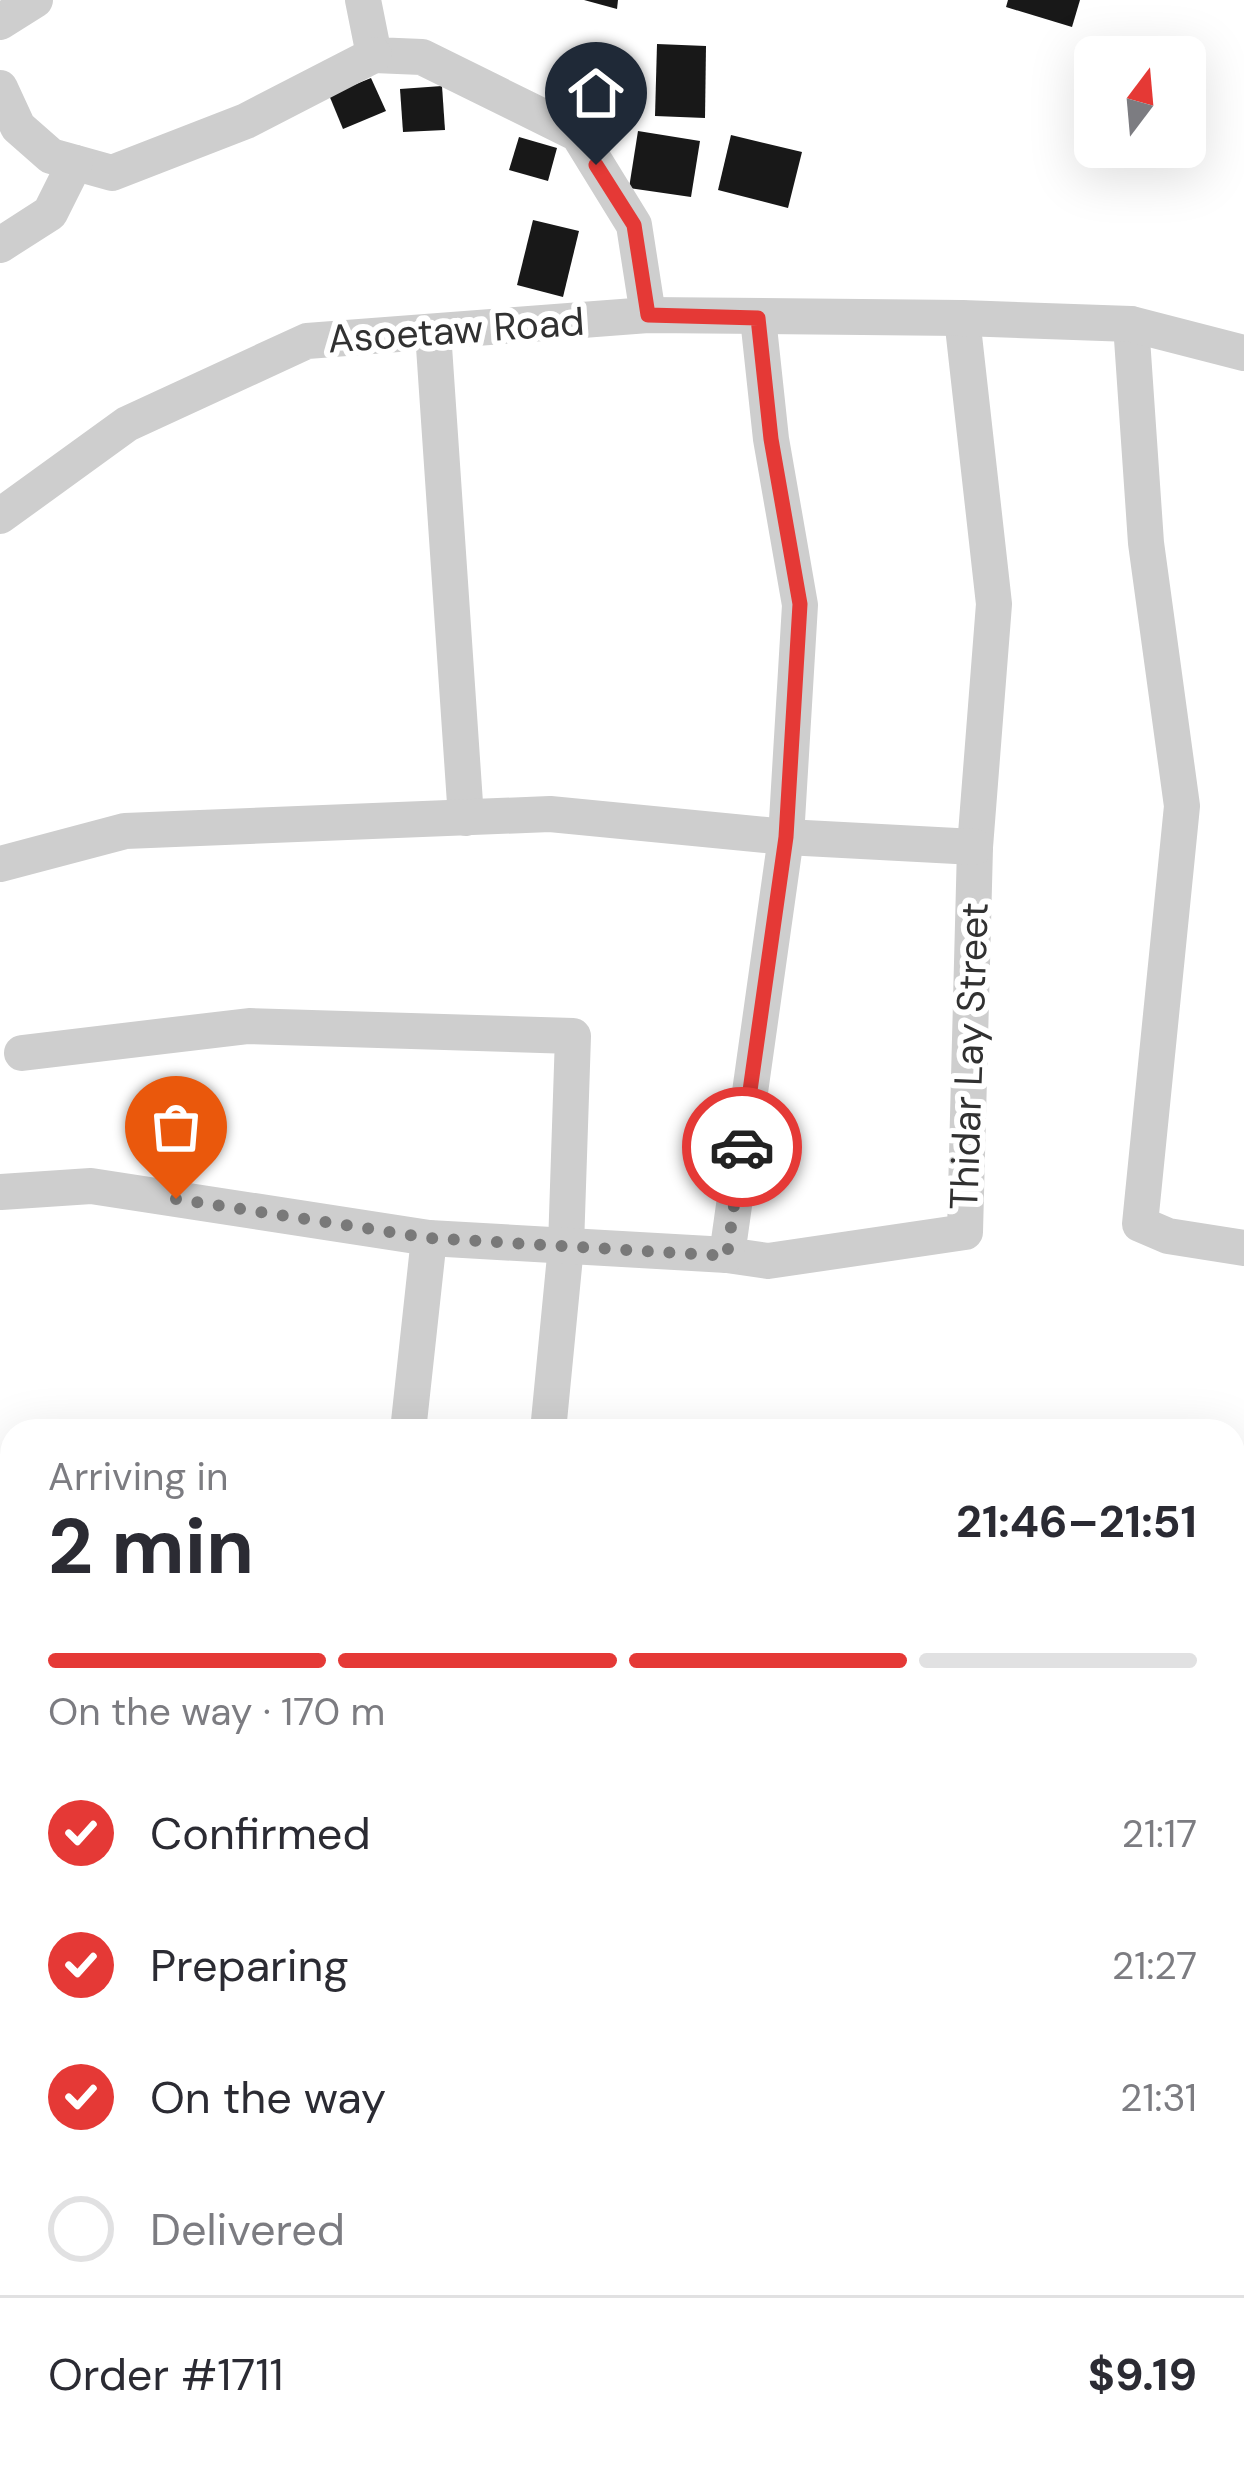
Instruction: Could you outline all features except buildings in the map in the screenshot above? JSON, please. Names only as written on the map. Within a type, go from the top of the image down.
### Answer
[{"type":"street","points":[[0,22],[35,0]]},
{"type":"street","points":[[363,0],[374,55]]},
{"type":"street","points":[[0,88],[18,127],[51,156],[112,173],[246,121],[374,55],[422,57],[578,134],[634,225],[648,315]]},
{"type":"street","points":[[0,244],[50,214],[75,163]]},
{"type":"street","name":"Asoetaw Road","points":[[0,516],[127,424],[307,341],[648,315],[962,318],[1131,324],[1244,353]]},
{"type":"street","points":[[1,1192],[91,1186],[429,1238],[727,1256],[786,837],[800,604],[771,439],[758,318]]},
{"type":"street","points":[[0,864],[125,831],[550,814],[786,837],[975,847],[994,604],[962,318]]},
{"type":"street","points":[[1131,324],[1146,543],[1182,806],[1139,1224],[1168,1236],[1244,1248]]},
{"type":"street","points":[[433,332],[466,818]]},
{"type":"street","name":"Thidar Lay Street","points":[[727,1256],[768,1261],[964,1232],[975,847]]},
{"type":"street","points":[[22,1053],[249,1026],[573,1036],[566,1246],[549,1419]]},
{"type":"street","points":[[409,1419],[429,1238]]},
{"type":"way so far","points":[[176,1199],[429,1238],[727,1256],[742,1147]]},
{"type":"route","points":[[596,165],[634,225],[648,315],[758,318],[771,439],[800,604],[786,837],[742,1147]]}]
